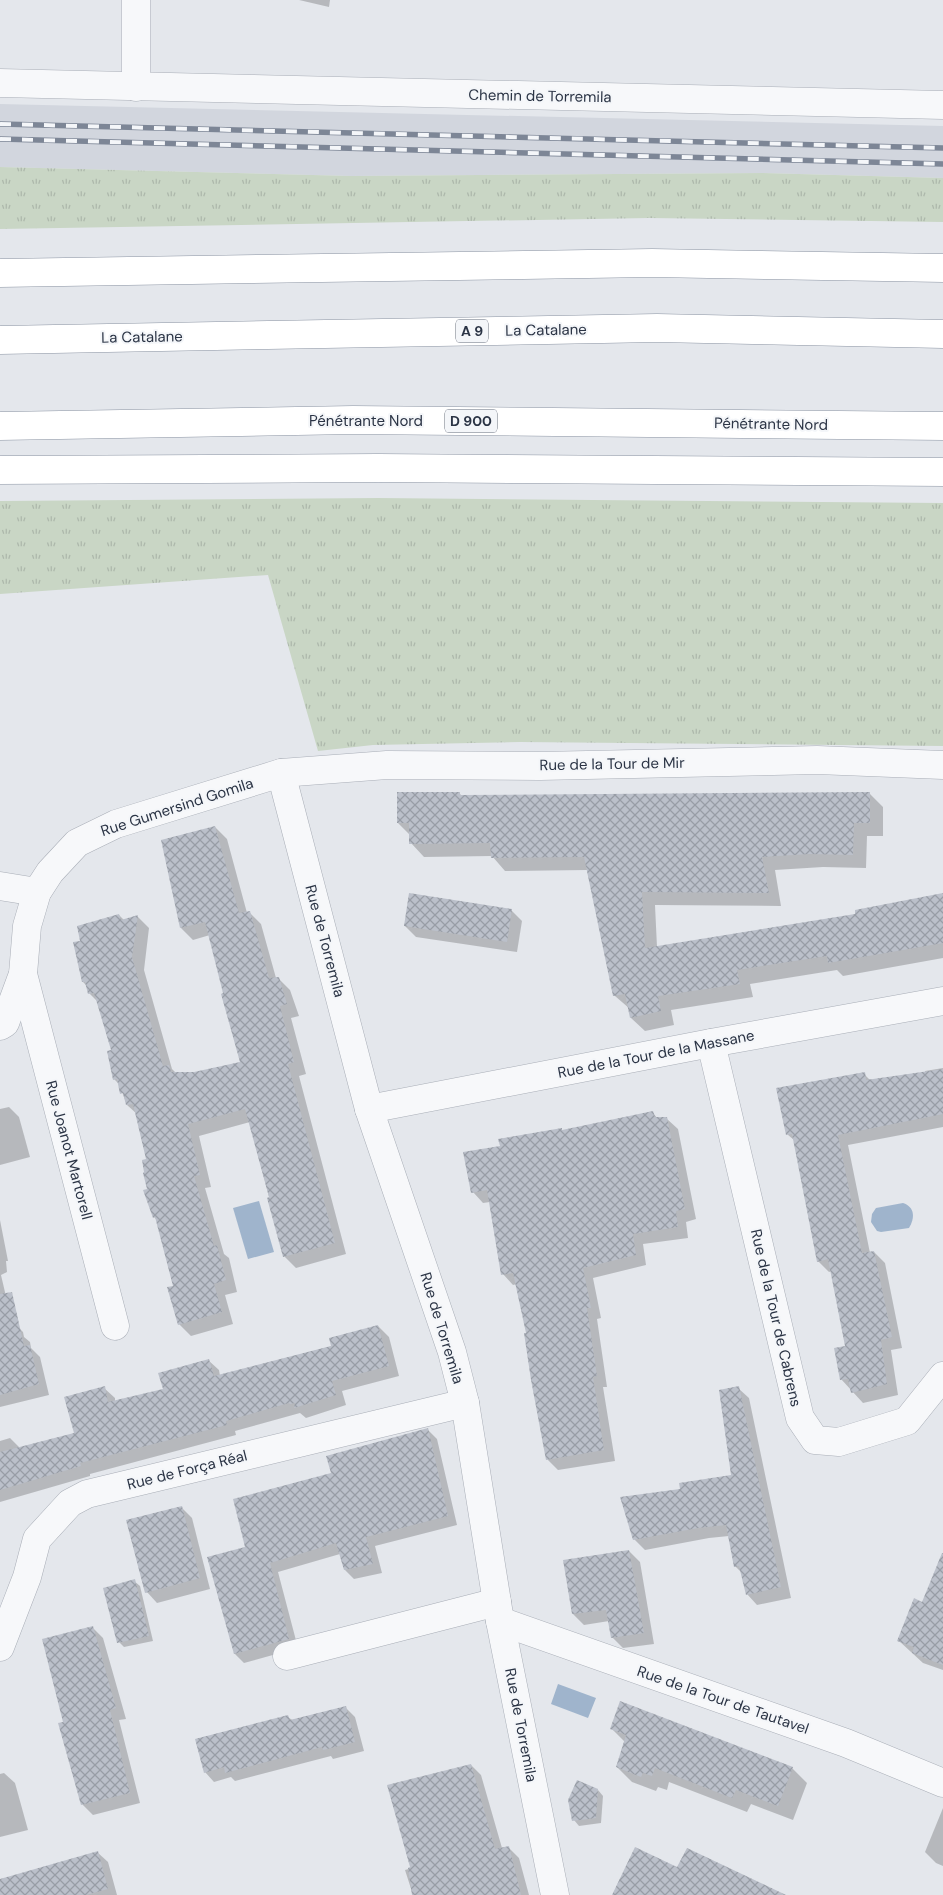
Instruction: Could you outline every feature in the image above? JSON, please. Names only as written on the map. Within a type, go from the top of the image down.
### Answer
[{"type":"highway","points":[[0,273],[652,263],[943,268]]},
{"type":"highway","name":"La Catalane","points":[[0,340],[657,328],[943,334]]},
{"type":"highway","name":"Pénétrante Nord","points":[[0,426],[353,420],[943,426]]},
{"type":"highway","points":[[0,470],[378,468],[943,472]]},
{"type":"street","points":[[136,0],[136,87]]},
{"type":"street","name":"Chemin de Torremila","points":[[0,83],[943,105]]},
{"type":"street","name":"Rue de la Tour de Mir","points":[[282,773],[387,765],[540,766],[817,760],[943,765]]},
{"type":"street","name":"Rue Gumersind Gomila","points":[[0,1026],[5,1023],[24,974],[28,926],[36,892],[50,872],[77,843],[116,824],[282,773]]},
{"type":"street","name":"Rue de Torremila","points":[[282,773],[369,1109],[452,1352],[465,1403],[498,1611],[556,1895]]},
{"type":"street","points":[[0,886],[36,892]]},
{"type":"street","name":"Rue Joanot Martorell","points":[[24,974],[115,1326]]},
{"type":"street","name":"Rue de la Tour de la Massane","points":[[369,1109],[711,1043],[943,1001]]},
{"type":"street","name":"Rue de la Tour de Cabrens","points":[[711,1043],[800,1418],[815,1440],[839,1442],[907,1421],[943,1376]]},
{"type":"street","name":"Rue de Força Réal","points":[[0,1647],[27,1577],[37,1539],[70,1503],[87,1494],[465,1403]]},
{"type":"street","points":[[287,1656],[498,1611]]},
{"type":"street","name":"Rue de la Tour de Tautavel","points":[[498,1611],[846,1743],[943,1783]]},
{"type":"shaded area","points":[[0,104],[943,126],[943,178],[763,173],[352,176],[0,167]]},
{"type":"green space","points":[[0,167],[352,176],[763,173],[943,178],[943,222],[649,218],[0,229]]},
{"type":"green space","points":[[378,498],[943,503],[943,746],[520,742],[373,745],[318,751],[268,575],[0,594],[0,501]]},
{"type":"water","points":[[259,1201],[274,1252],[248,1259],[233,1208]]},
{"type":"water","points":[[903,1203],[910,1207],[913,1213],[909,1228],[877,1231],[871,1222],[872,1214],[876,1208]]},
{"type":"water","points":[[558,1684],[596,1698],[588,1718],[551,1704]]},
{"type":"building","points":[[397,792],[460,792],[460,795],[870,792],[870,823],[854,823],[853,855],[809,854],[762,857],[769,893],[642,892],[645,948],[855,914],[855,910],[943,893],[943,943],[828,963],[827,956],[737,970],[740,984],[658,996],[661,1011],[630,1018],[625,994],[613,996],[584,857],[491,858],[490,843],[409,844],[409,823],[397,823]]},
{"type":"building","points":[[215,826],[239,913],[250,911],[269,978],[279,977],[287,1004],[280,1006],[294,1062],[288,1064],[335,1243],[283,1257],[245,1109],[188,1124],[200,1175],[194,1176],[214,1246],[217,1245],[226,1280],[214,1284],[222,1312],[178,1325],[167,1287],[173,1286],[155,1217],[153,1218],[143,1190],[147,1189],[142,1160],[146,1159],[133,1104],[126,1105],[123,1093],[120,1094],[117,1079],[113,1080],[107,1051],[111,1050],[94,993],[88,994],[85,982],[82,982],[73,942],[80,941],[77,926],[119,914],[121,920],[138,915],[132,957],[163,1066],[169,1065],[171,1072],[194,1072],[240,1062],[221,994],[223,993],[205,922],[180,928],[161,840]]},
{"type":"building","points":[[409,893],[512,909],[507,942],[404,926]]},
{"type":"building","points":[[943,1069],[943,1114],[838,1135],[862,1253],[874,1251],[892,1337],[881,1340],[887,1384],[851,1393],[848,1379],[840,1380],[834,1348],[845,1346],[828,1259],[817,1262],[792,1134],[786,1135],[776,1088],[865,1072],[866,1080]]},
{"type":"building","points":[[653,1111],[655,1117],[667,1117],[685,1209],[676,1211],[678,1227],[633,1234],[636,1255],[583,1268],[591,1308],[587,1308],[597,1376],[593,1377],[604,1450],[546,1460],[531,1380],[524,1333],[526,1333],[513,1273],[501,1275],[487,1190],[471,1193],[463,1152],[500,1146],[498,1139],[562,1128],[562,1130]]},
{"type":"building","points":[[12,1292],[24,1346],[30,1345],[39,1384],[0,1395],[0,1294]]},
{"type":"building","points":[[378,1325],[389,1366],[332,1381],[336,1395],[294,1408],[295,1403],[289,1403],[226,1421],[227,1425],[80,1463],[81,1466],[0,1490],[0,1452],[74,1433],[64,1397],[105,1386],[108,1402],[163,1389],[158,1373],[209,1359],[214,1376],[331,1346],[329,1338]]},
{"type":"building","points":[[739,1386],[781,1587],[746,1595],[739,1566],[734,1567],[726,1525],[633,1540],[620,1497],[680,1489],[679,1483],[731,1475],[719,1390]]},
{"type":"building","points":[[428,1428],[448,1516],[366,1537],[373,1564],[344,1570],[336,1543],[270,1563],[289,1639],[234,1654],[207,1557],[245,1547],[233,1499],[331,1473],[326,1456]]},
{"type":"building","points":[[182,1506],[200,1578],[145,1593],[126,1520]]},
{"type":"building","points":[[629,1550],[644,1633],[611,1638],[606,1610],[572,1614],[563,1560]]},
{"type":"building","points":[[942,1553],[943,1665],[912,1653],[914,1647],[897,1641],[914,1598],[922,1602]]},
{"type":"building","points":[[135,1579],[149,1636],[117,1643],[103,1588]]},
{"type":"building","points":[[93,1626],[116,1708],[110,1710],[130,1793],[81,1805],[58,1723],[63,1722],[42,1639]]},
{"type":"building","points":[[620,1701],[793,1767],[778,1806],[736,1790],[732,1798],[655,1768],[652,1776],[643,1773],[641,1777],[616,1767],[626,1735],[610,1729]]},
{"type":"building","points":[[346,1706],[355,1742],[323,1750],[322,1747],[225,1773],[224,1767],[204,1773],[195,1739],[288,1715],[290,1720]]},
{"type":"building","points":[[471,1764],[495,1849],[509,1846],[521,1895],[412,1895],[408,1868],[410,1867],[387,1785]]},
{"type":"building","points":[[577,1780],[598,1789],[596,1818],[572,1821],[568,1800]]},
{"type":"building","points":[[635,1847],[677,1867],[687,1848],[786,1895],[612,1895]]},
{"type":"building","points":[[98,1851],[108,1889],[86,1895],[0,1895],[0,1879]]},
{"type":"railway","points":[[0,124],[943,148]]},
{"type":"railway","points":[[0,139],[943,164]]}]
